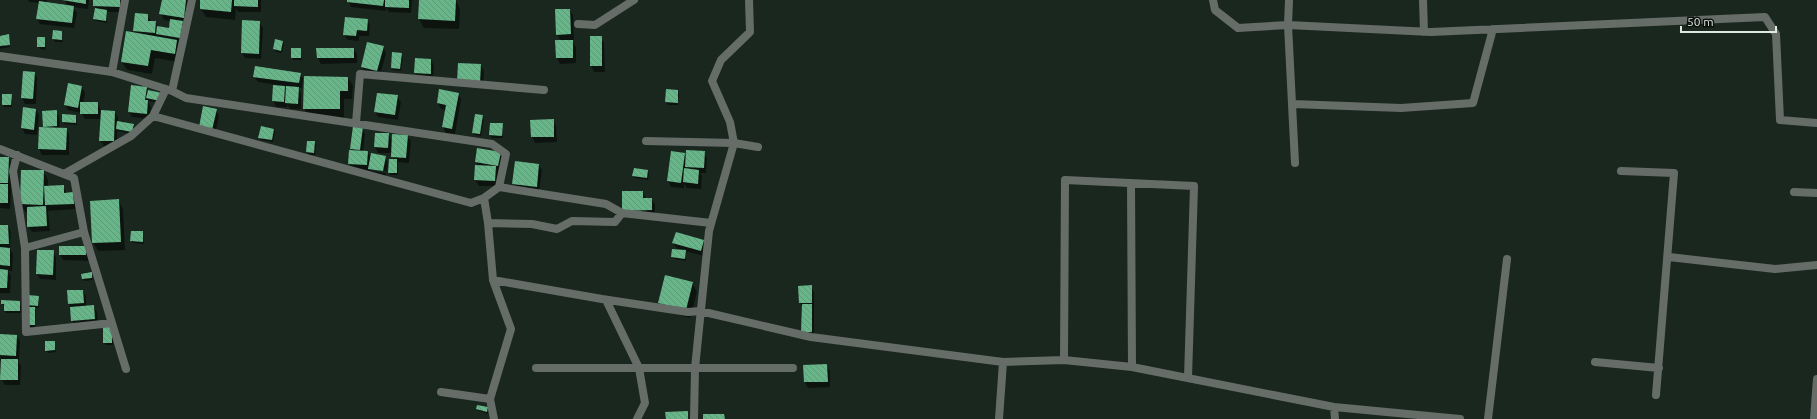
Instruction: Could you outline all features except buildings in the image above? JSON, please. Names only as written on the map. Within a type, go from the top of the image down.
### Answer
[{"type":"street","points":[[112,72],[125,0]]},
{"type":"street","points":[[64,174],[131,136],[153,116],[168,90],[192,0]]},
{"type":"street","points":[[578,24],[595,25],[634,0]]},
{"type":"street","points":[[694,419],[695,368],[700,311],[711,224],[734,143],[730,122],[712,81],[721,60],[750,32],[749,0]]},
{"type":"street","points":[[1213,0],[1215,10],[1238,28],[1288,25],[1424,32],[1765,17],[1776,34],[1780,120],[1817,123]]},
{"type":"street","points":[[1289,0],[1288,25],[1295,164]]},
{"type":"street","points":[[1423,0],[1424,32]]},
{"type":"street","points":[[1293,104],[1401,108],[1472,103],[1493,29]]},
{"type":"street","points":[[0,56],[112,72],[168,90],[186,98],[492,144],[506,154],[499,187],[484,198],[471,203],[153,116]]},
{"type":"street","points":[[356,123],[360,74],[544,90]]},
{"type":"street","points":[[646,140],[734,143],[758,147]]},
{"type":"street","points":[[0,149],[74,178],[84,232],[126,369]]},
{"type":"street","points":[[17,155],[13,171],[25,248],[26,332],[112,323]]},
{"type":"street","points":[[1621,171],[1674,173],[1656,395]]},
{"type":"street","points":[[1064,360],[1065,180],[1194,186],[1188,378]]},
{"type":"street","points":[[1131,183],[1132,367]]},
{"type":"street","points":[[499,187],[606,204],[622,213],[711,224]]},
{"type":"street","points":[[1794,192],[1817,193]]},
{"type":"street","points":[[484,198],[488,223],[493,280],[511,329],[490,399],[494,419]]},
{"type":"street","points":[[488,223],[532,224],[557,229],[572,220],[615,222],[622,213]]},
{"type":"street","points":[[25,248],[84,232]]},
{"type":"street","points":[[1668,256],[1775,269],[1817,265]]},
{"type":"street","points":[[1488,419],[1507,260]]},
{"type":"street","points":[[493,280],[606,300],[688,312],[700,311],[811,337],[1003,362],[1064,360],[1132,367],[1334,407],[1460,419]]},
{"type":"street","points":[[606,300],[640,368],[645,403],[637,419]]},
{"type":"street","points":[[999,419],[1003,362]]},
{"type":"street","points":[[1595,362],[1659,368]]},
{"type":"street","points":[[536,368],[793,368]]},
{"type":"street","points":[[1815,414],[1817,379]]},
{"type":"street","points":[[440,392],[490,399]]},
{"type":"street","points":[[1334,407],[1335,419]]}]
